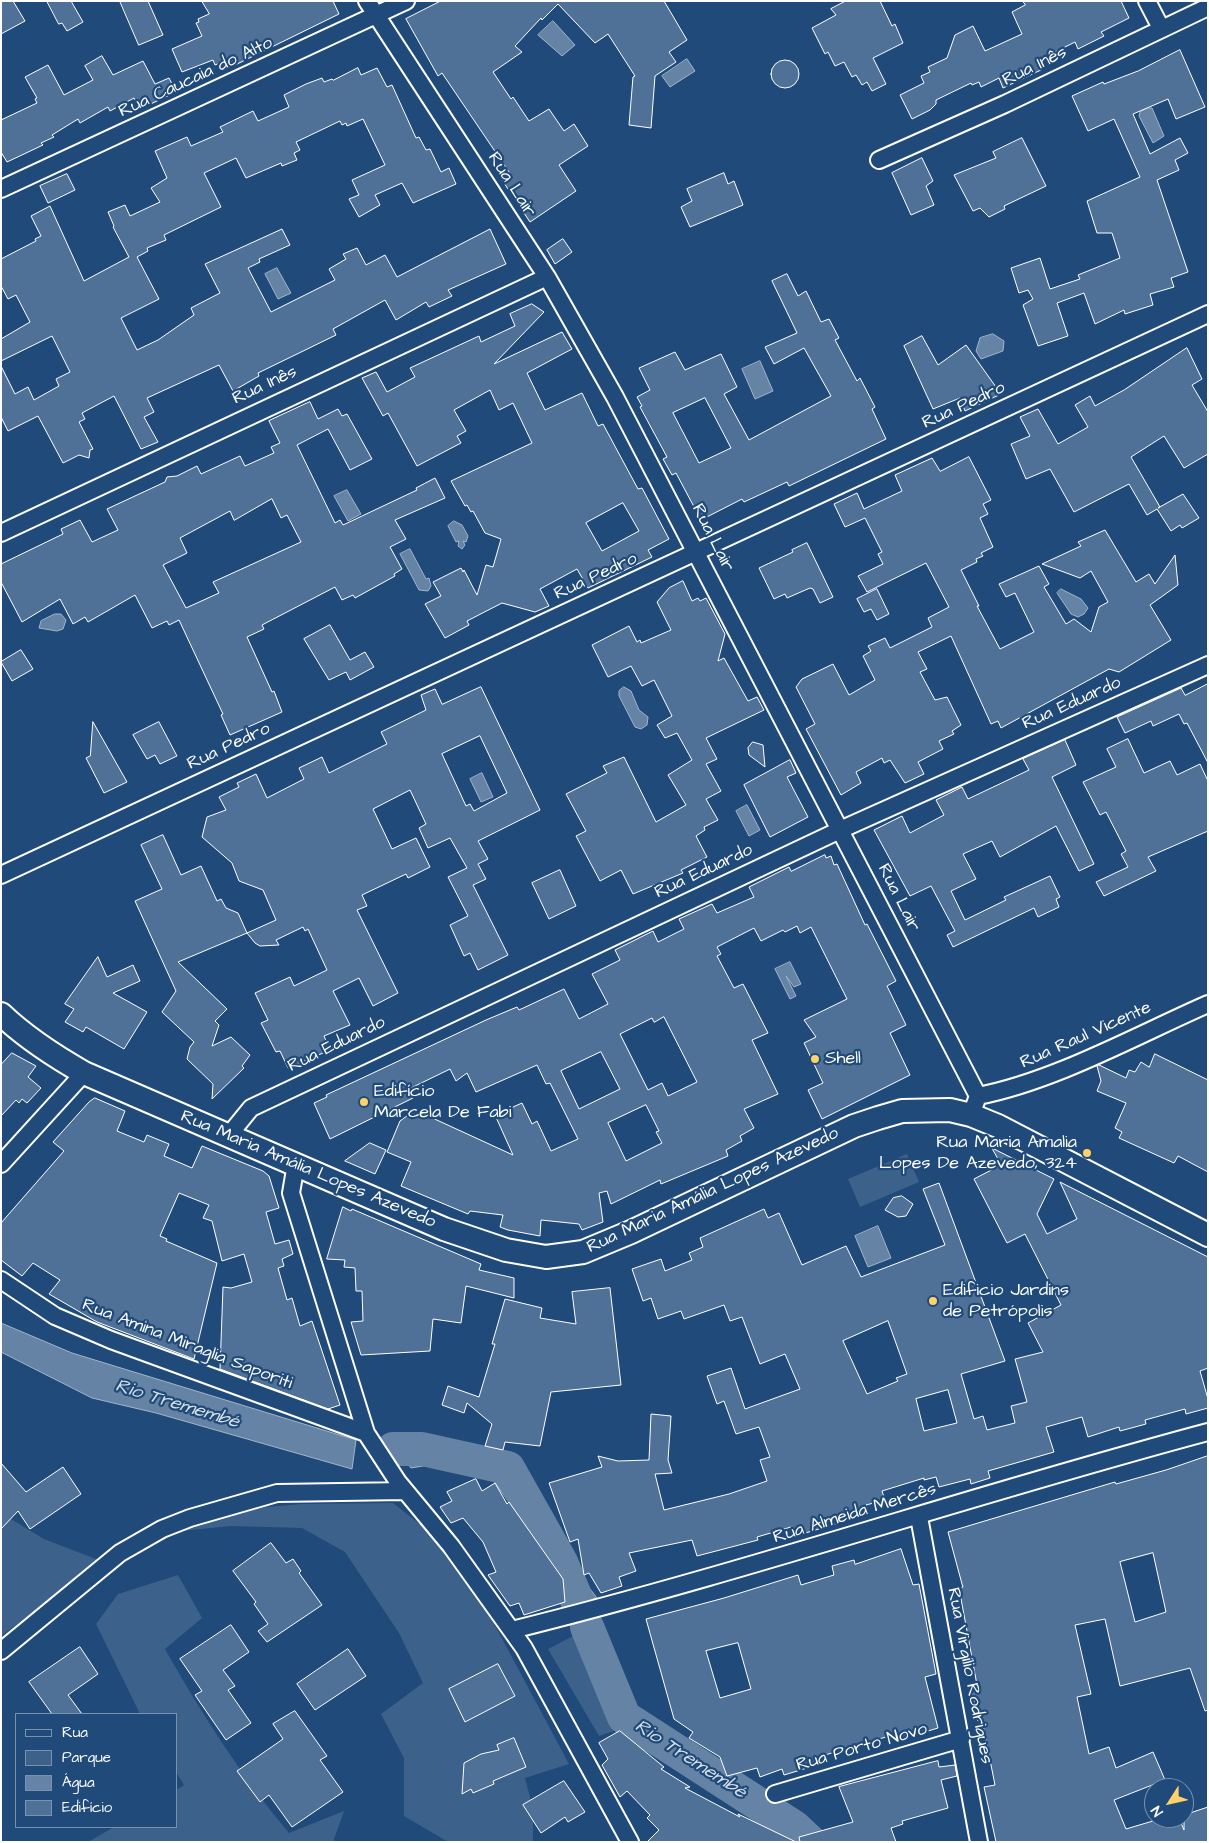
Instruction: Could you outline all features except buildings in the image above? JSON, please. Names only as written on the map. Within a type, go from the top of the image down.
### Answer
[{"type":"main road","name":"Rua Maria Amália Lopes Azevedo","points":[[1,1014],[17,1030],[45,1050],[84,1073],[444,1229],[506,1250],[546,1257],[583,1252],[631,1232],[870,1121],[902,1111],[924,1109],[950,1110],[974,1106],[1054,1154],[1208,1235]]},
{"type":"street","name":"Rua Lair","points":[[367,1],[547,277],[615,397],[840,830],[974,1106]]},
{"type":"street","name":"Rua Caucaia do Alto","points":[[1,189],[406,1]]},
{"type":"street","points":[[1147,1],[1161,28]]},
{"type":"street","name":"Rua Inês","points":[[879,160],[1005,104],[1208,7]]},
{"type":"street","name":"Rua Inês","points":[[1,533],[547,277]]},
{"type":"street","name":"Rua Pedro","points":[[1,875],[1208,314]]},
{"type":"street","name":"Rua Eduardo","points":[[229,1135],[251,1108],[840,830],[1208,665]]},
{"type":"street","name":"Rua Raul Vicente","points":[[974,1106],[1208,1004]]},
{"type":"street","points":[[1,1164],[84,1073]]},
{"type":"street","points":[[296,1164],[291,1193],[366,1432],[405,1491],[451,1546],[524,1648],[630,1842]]},
{"type":"street","name":"Rua Amina Miraglia Saporiti","points":[[1,1280],[55,1316],[111,1340],[366,1432]]},
{"type":"street","name":"Rua Almeida Mercês","points":[[512,1630],[576,1614],[918,1517],[1069,1470],[1208,1432]]},
{"type":"street","points":[[1,1651],[120,1553],[162,1529],[190,1518],[277,1493],[300,1491],[405,1491]]},
{"type":"street","name":"Rua Virgílio Rodrigues","points":[[918,1517],[979,1842]]},
{"type":"street","name":"Rua Porto Novo","points":[[775,1794],[961,1739]]},
{"type":"green space","points":[[907,1154],[919,1182],[860,1207],[848,1179]]},
{"type":"green space","points":[[393,1503],[426,1529],[483,1603],[569,1764],[525,1778],[533,1809],[533,1842],[448,1842],[404,1816],[404,1758],[381,1714],[423,1683],[399,1633],[345,1552],[302,1528],[231,1526],[181,1531],[243,1509],[302,1504]]},
{"type":"green space","points":[[1,1513],[44,1539],[101,1561],[1,1636]]},
{"type":"green space","points":[[178,1575],[202,1618],[165,1649],[208,1721],[239,1767],[289,1833],[344,1811],[333,1842],[88,1842],[112,1828],[178,1828],[178,1789],[184,1785],[178,1775],[178,1713],[140,1713],[96,1624],[118,1594]]},
{"type":"green space","points":[[579,1633],[625,1727],[599,1736],[548,1649]]},
{"type":"water","points":[[553,21],[575,45],[562,56],[538,35]]},
{"type":"water","points":[[687,59],[695,71],[670,87],[662,76]]},
{"type":"water","points":[[1152,108],[1164,136],[1153,143],[1139,116],[1140,112]]},
{"type":"water","points":[[277,268],[291,293],[278,299],[265,274]]},
{"type":"water","points":[[993,334],[1004,341],[1003,351],[981,359],[976,351],[980,338]]},
{"type":"water","points":[[760,361],[773,391],[755,399],[742,369]]},
{"type":"water","points":[[347,490],[361,514],[348,521],[334,496]]},
{"type":"water","points":[[454,521],[462,525],[468,536],[466,542],[463,541],[465,545],[462,549],[458,546],[459,541],[456,542],[448,526]]},
{"type":"water","points":[[410,549],[426,579],[429,578],[431,586],[428,591],[419,590],[400,554]]},
{"type":"water","points":[[1061,589],[1081,599],[1088,608],[1084,614],[1078,617],[1071,614],[1057,593]]},
{"type":"water","points":[[55,614],[61,614],[66,620],[63,629],[57,631],[39,628],[41,621]]},
{"type":"water","points":[[624,687],[631,691],[639,710],[648,717],[647,725],[641,729],[635,727],[619,696],[619,691]]},
{"type":"water","points":[[482,773],[493,797],[481,802],[470,779]]},
{"type":"water","points":[[747,805],[760,830],[749,836],[736,811]]},
{"type":"water","points":[[790,962],[801,984],[794,987],[786,976],[796,996],[790,999],[775,969]]},
{"type":"water","points":[[878,1226],[891,1258],[868,1267],[855,1236]]},
{"type":"water","points":[[1,1323],[72,1353],[356,1440],[352,1469],[156,1413],[92,1398],[1,1352]]},
{"type":"water","points":[[418,1445],[493,1462],[597,1598],[579,1601],[486,1470],[441,1463],[411,1468],[394,1446]]},
{"type":"waterway","name":"Rio Tremembé","points":[[393,1449],[422,1449],[508,1468],[561,1562],[576,1598]]},
{"type":"waterway","name":"Rio Tremembé","points":[[587,1627],[624,1717],[794,1827],[810,1842]]},
{"type":"place","name":"Shell","points":[[815,1059]]},
{"type":"place","name":"Edifício Marcela De Fabi","points":[[364,1102]]},
{"type":"place","name":"Rua Maria Amalia Lopes De Azevedo, 324","points":[[1087,1153]]},
{"type":"place","name":"Edificio Jardins de Petrópolis","points":[[933,1301]]}]
